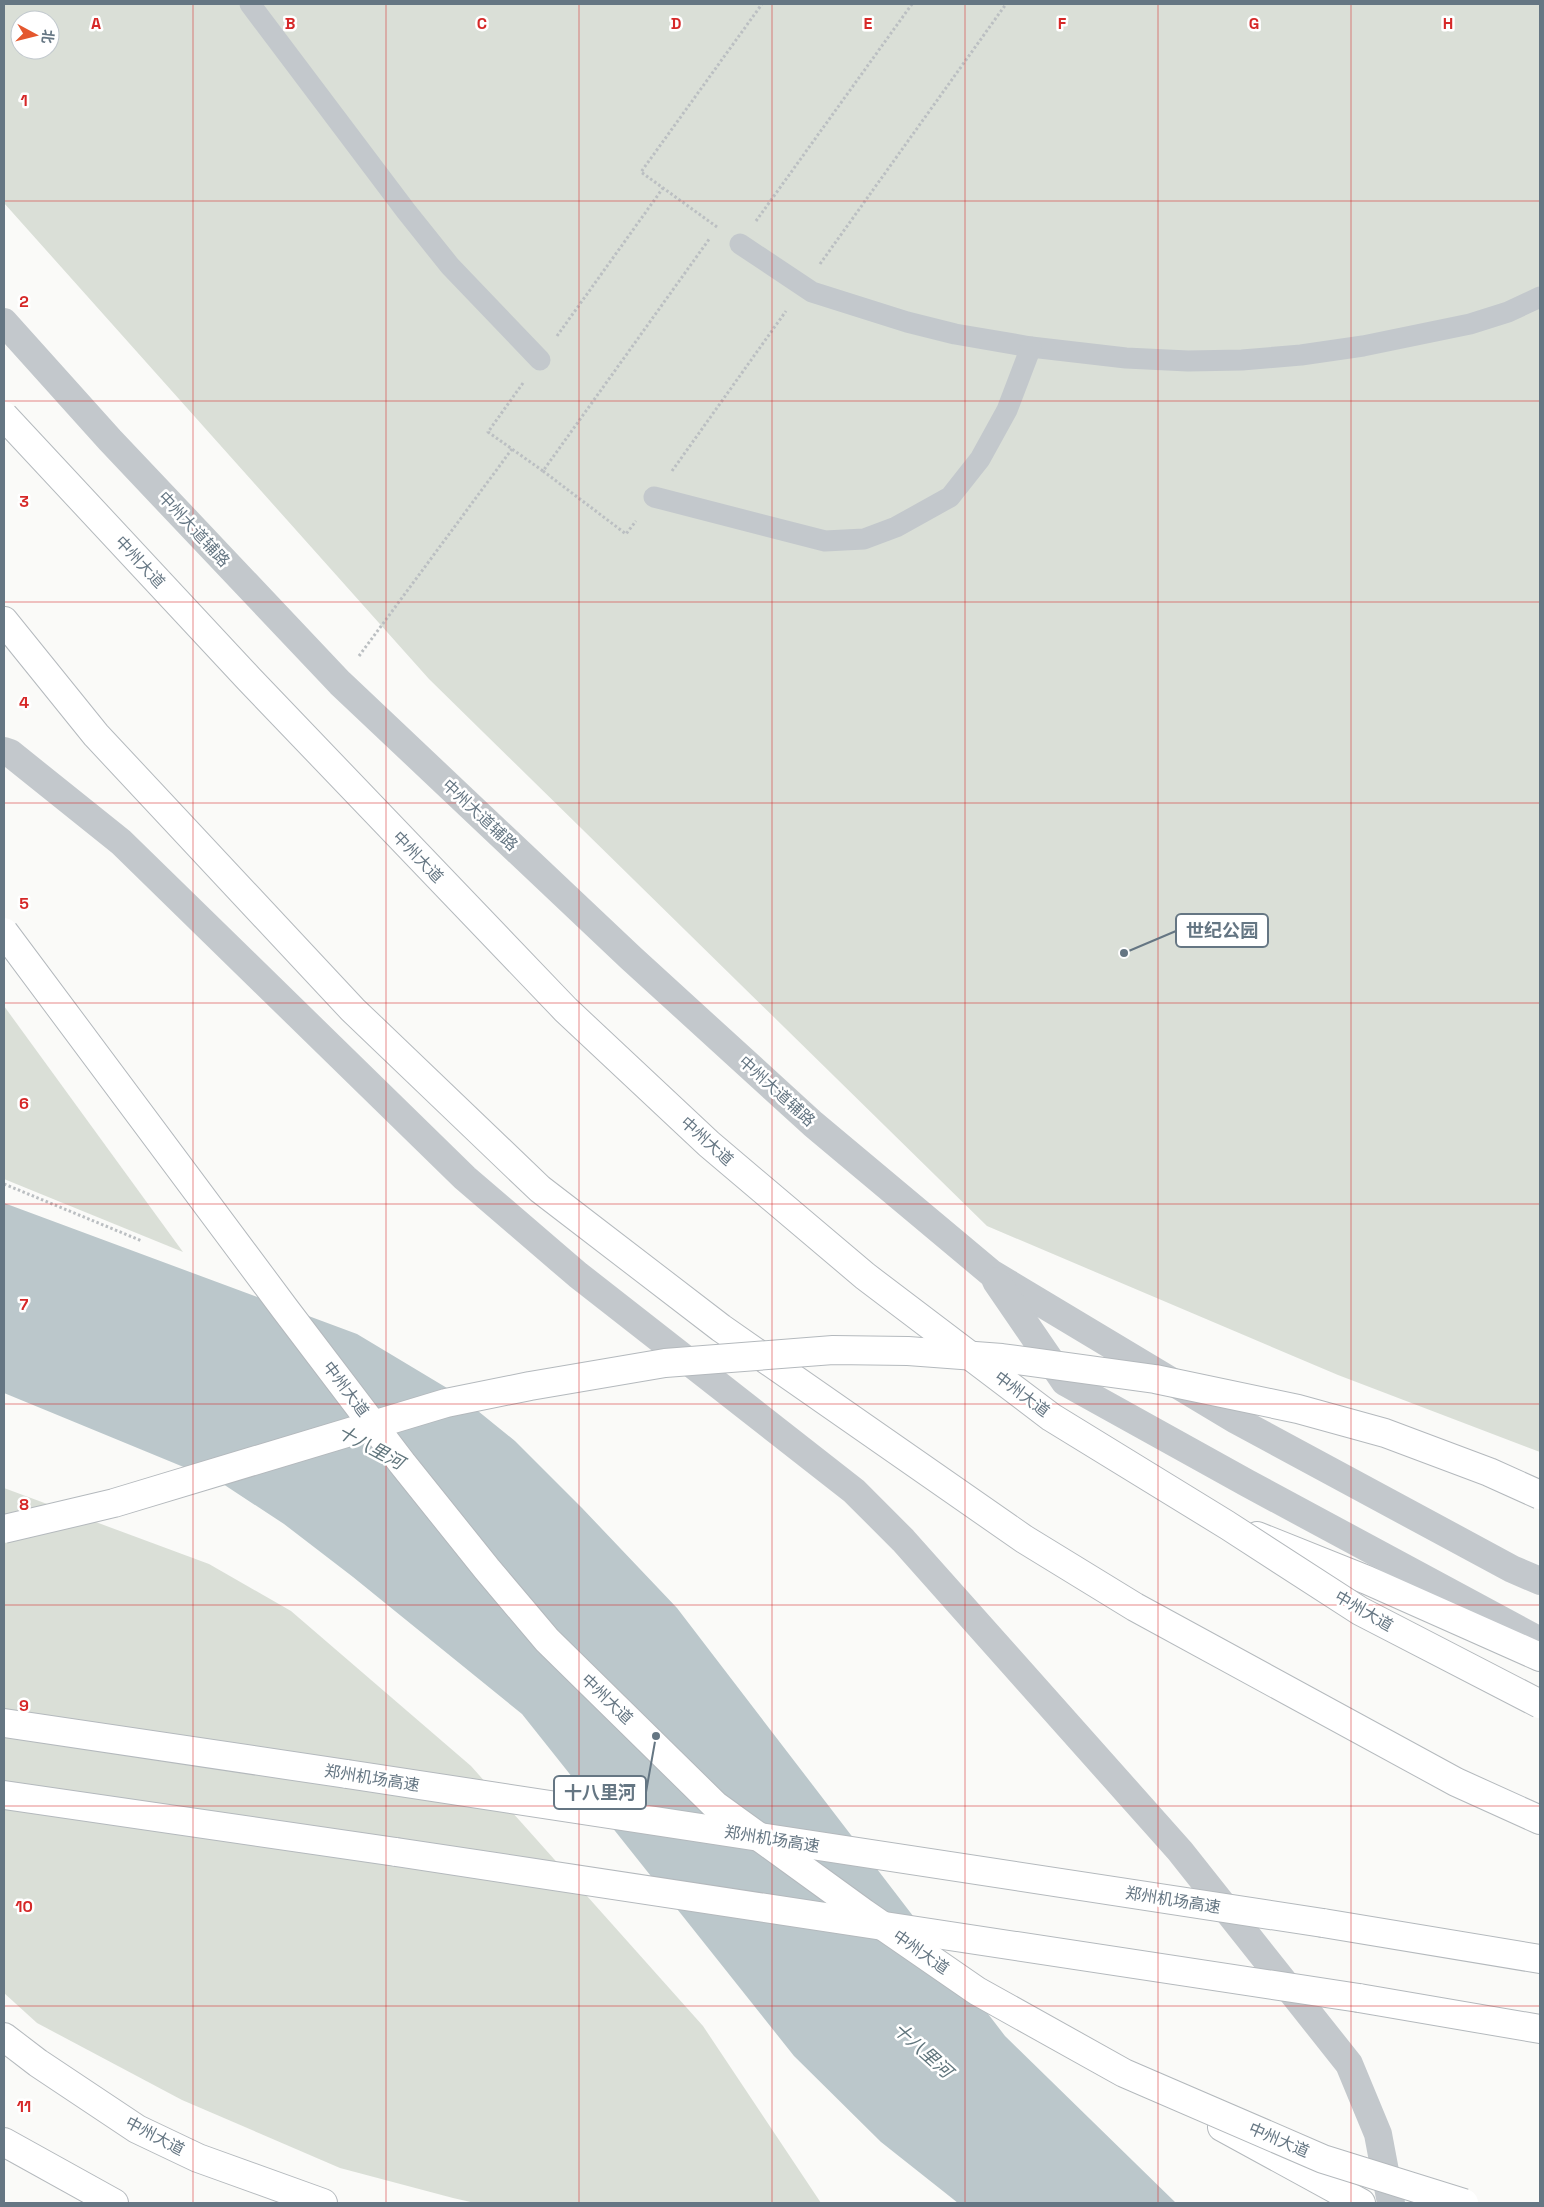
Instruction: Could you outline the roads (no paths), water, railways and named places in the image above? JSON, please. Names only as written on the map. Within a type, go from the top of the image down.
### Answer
[{"type":"main road","name":"中州大道","points":[[4,416],[256,686],[540,983],[709,1144],[865,1276],[1051,1417],[1227,1525],[1360,1611],[1540,1704]]},
{"type":"main road","points":[[4,621],[96,735],[353,1010],[540,1189],[720,1328],[1024,1539],[1136,1607],[1447,1777],[1540,1820]]},
{"type":"main road","name":"中州大道","points":[[4,932],[402,1463],[547,1640],[716,1805],[864,1913],[977,1991],[1124,2073],[1323,2159],[1464,2203]]},
{"type":"main road","points":[[4,1529],[114,1503],[446,1403],[530,1386],[665,1363],[833,1350],[908,1351],[1002,1358],[1155,1379],[1298,1409],[1385,1433],[1489,1472],[1540,1495]]},
{"type":"main road","points":[[1227,1525],[1367,1580],[1540,1657]]},
{"type":"main road","name":"郑州机场高速","points":[[4,1723],[1323,1923],[1540,1958]]},
{"type":"main road","points":[[4,1795],[396,1852],[1359,1998],[1540,2028]]},
{"type":"main road","name":"中州大道","points":[[4,2037],[38,2063],[138,2129],[198,2158],[323,2203]]},
{"type":"main road","points":[[1124,2073],[1361,2203]]},
{"type":"main road","points":[[4,2142],[114,2203]]},
{"type":"street","name":"中州大道辅路","points":[[4,322],[110,440],[340,683],[632,958],[813,1124],[991,1273]]},
{"type":"street","points":[[4,751],[10,753],[121,842],[465,1178],[578,1276],[854,1491],[903,1540],[1180,1852],[1349,2064],[1378,2134],[1391,2203]]},
{"type":"street","points":[[991,1273],[1236,1420],[1512,1569],[1540,1581]]},
{"type":"street","points":[[991,1273],[1065,1382],[1255,1488],[1540,1641]]},
{"type":"lane","points":[[250,4],[406,211],[450,266],[540,360]]},
{"type":"lane","points":[[740,244],[812,292],[907,322],[954,334],[1126,358],[1188,361],[1242,360],[1301,355],[1363,346],[1470,324],[1508,312],[1540,297]]},
{"type":"lane","points":[[654,496],[825,541],[864,539],[896,527],[950,497],[980,459],[1007,410],[1031,346]]},
{"type":"water","points":[[4,1203],[357,1334],[457,1394],[515,1441],[677,1608],[1005,2036],[1176,2203],[958,2203],[881,2142],[794,2056],[522,1714],[353,1577],[284,1524],[220,1482],[4,1393]]},
{"type":"place","name":"世纪公园","points":[[1124,953]]},
{"type":"place","name":"十八里河","points":[[656,1736]]}]
